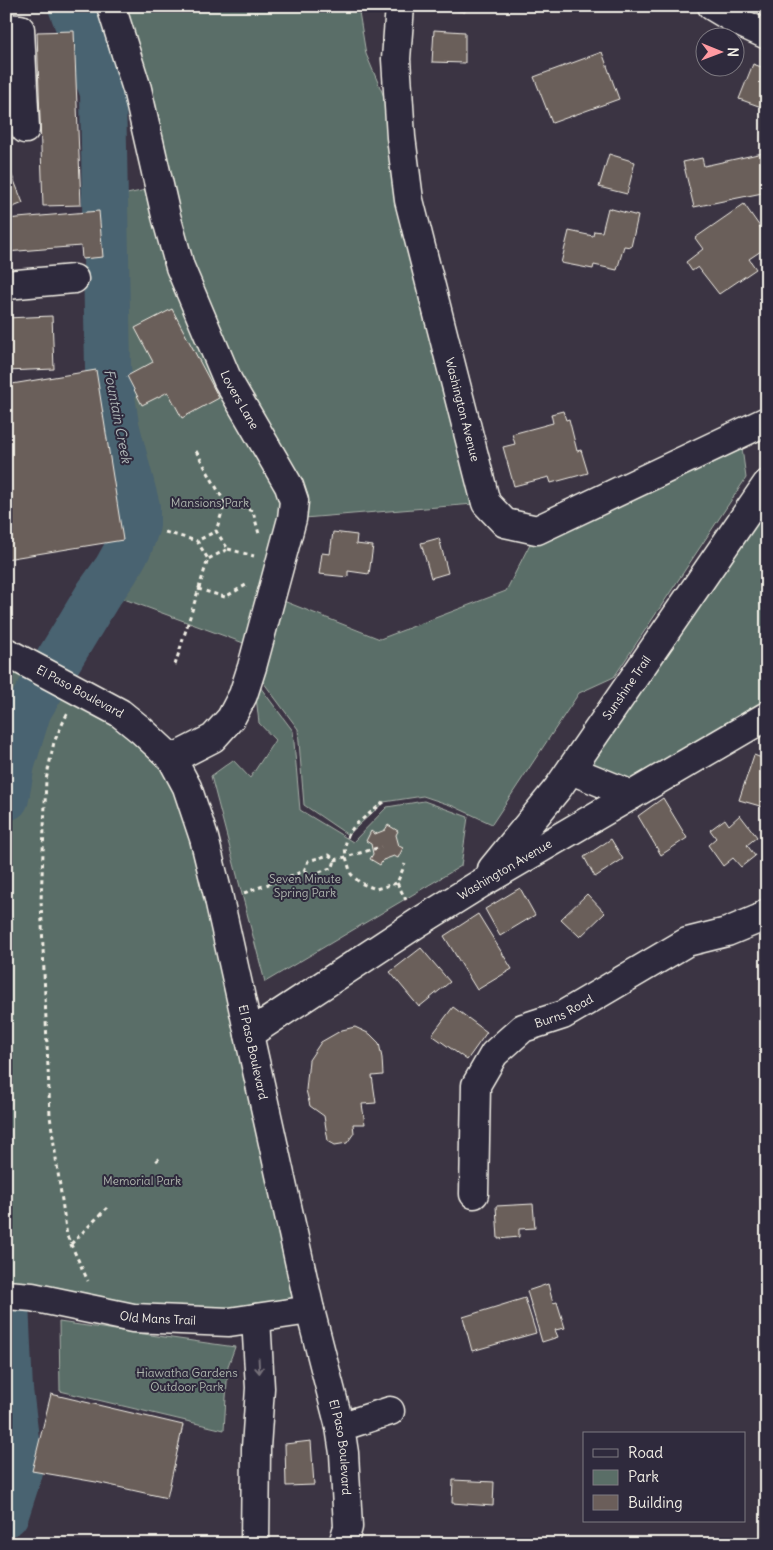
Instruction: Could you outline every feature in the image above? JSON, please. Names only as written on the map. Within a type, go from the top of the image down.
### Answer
[{"type":"street","name":"Lovers Lane","points":[[111,6],[137,89],[166,216],[180,267],[228,381],[288,486],[294,501],[292,519],[252,667],[232,718],[213,738],[172,759]]},
{"type":"street","name":"Washington Avenue","points":[[400,6],[396,60],[401,137],[408,200],[486,503],[506,523],[537,530],[767,420]]},
{"type":"street","points":[[712,6],[737,21],[767,35]]},
{"type":"street","points":[[6,28],[20,29],[25,129]]},
{"type":"street","points":[[6,285],[74,279]]},
{"type":"street","name":"Sunshine Trail","points":[[480,884],[571,770],[767,484]]},
{"type":"street","name":"El Paso Boulevard","points":[[8,662],[73,699],[120,713],[172,759],[187,788],[204,838],[310,1310],[340,1427],[344,1453],[348,1527],[343,1544]]},
{"type":"street","name":"Washington Avenue","points":[[249,1034],[480,884],[767,716]]},
{"type":"street","points":[[571,770],[632,795]]},
{"type":"street","name":"Burns Road","points":[[474,1194],[476,1085],[494,1054],[523,1028],[563,1015],[687,942],[727,932],[762,918],[767,913]]},
{"type":"street","name":"Old Mans Trail","points":[[19,1296],[132,1318],[230,1322],[310,1310]]},
{"type":"street","points":[[255,1544],[256,1448],[260,1388],[256,1318]]},
{"type":"street","points":[[340,1427],[390,1411]]},
{"type":"path","points":[[196,451],[225,503],[253,511],[260,537]]},
{"type":"path","points":[[197,541],[216,531],[225,503]]},
{"type":"path","points":[[216,531],[228,549]]},
{"type":"path","points":[[166,532],[197,541],[208,559]]},
{"type":"path","points":[[175,665],[208,559],[228,549],[255,556],[257,550]]},
{"type":"path","points":[[198,589],[225,597],[248,584]]},
{"type":"path","points":[[6,701],[10,693],[8,662]]},
{"type":"path","points":[[73,699],[54,742],[46,780],[42,900],[50,1116],[67,1236],[89,1281]]},
{"type":"path","points":[[384,802],[355,825],[348,835],[345,846],[351,874],[360,883],[376,889],[397,883],[406,864]]},
{"type":"path","points":[[335,860],[381,847]]},
{"type":"path","points":[[304,871],[308,862],[329,855],[335,860]]},
{"type":"path","points":[[236,895],[304,871],[314,874],[333,867],[335,860]]},
{"type":"path","points":[[156,1161],[162,1156]]},
{"type":"path","points":[[70,1244],[108,1208]]},
{"type":"green space","points":[[111,6],[358,6],[366,54],[401,137],[486,503],[292,519],[180,267]]},
{"type":"green space","name":"Mansions Park","points":[[155,188],[280,487],[281,506],[249,645],[105,592],[144,521],[128,455],[116,384],[127,194]]},
{"type":"green space","points":[[740,433],[746,478],[614,677],[579,693],[492,824],[453,806],[423,796],[384,802],[348,835],[304,805],[298,729],[252,667],[271,596],[380,639],[506,591],[537,530]]},
{"type":"green space","points":[[767,484],[767,716],[632,795],[571,770]]},
{"type":"green space","name":"Memorial Park","points":[[6,652],[172,759],[310,1310],[262,1317],[6,1295]]},
{"type":"green space","name":"Seven Minute Spring Park","points":[[254,679],[293,731],[300,810],[353,842],[387,807],[424,801],[468,817],[461,866],[265,982],[211,776],[233,760],[250,778],[275,740],[259,723]]},
{"type":"green space","name":"Hiawatha Gardens Outdoor Park","points":[[59,1322],[235,1347],[228,1366],[224,1430],[60,1391]]},
{"type":"building","points":[[430,6],[466,6],[465,12]]},
{"type":"building","points":[[434,30],[465,32],[465,63],[432,62]]},
{"type":"building","points":[[74,31],[81,205],[43,206],[37,32]]},
{"type":"building","points":[[602,52],[619,99],[552,123],[534,77]]},
{"type":"building","points":[[753,64],[767,69],[767,109],[739,99]]},
{"type":"building","points":[[6,136],[9,168],[23,203],[6,210]]},
{"type":"building","points":[[767,152],[767,192],[694,207],[683,162],[702,158],[704,166]]},
{"type":"building","points":[[609,154],[635,162],[627,194],[599,187]]},
{"type":"building","points":[[744,204],[767,237],[767,247],[749,259],[756,269],[719,294],[698,267],[692,271],[686,262],[703,249],[695,238]]},
{"type":"building","points":[[608,208],[638,216],[631,247],[624,246],[617,270],[594,265],[593,269],[561,263],[569,231],[593,236],[594,231],[602,232]]},
{"type":"building","points":[[99,211],[103,257],[82,259],[81,246],[6,252],[6,219]]},
{"type":"building","points":[[172,309],[219,398],[182,418],[168,392],[142,405],[127,376],[153,362],[135,328]]},
{"type":"building","points":[[52,316],[54,369],[6,371],[6,318]]},
{"type":"building","points":[[96,370],[123,540],[6,559],[6,385]]},
{"type":"building","points":[[563,411],[566,420],[569,419],[577,451],[581,450],[588,473],[551,483],[549,477],[514,486],[503,447],[515,444],[512,434],[553,423],[551,414]]},
{"type":"building","points":[[333,532],[357,535],[356,544],[373,546],[369,574],[348,571],[348,577],[319,574],[322,553],[330,554]]},
{"type":"building","points":[[439,538],[448,573],[431,578],[421,543]]},
{"type":"building","points":[[754,755],[767,760],[767,808],[739,800]]},
{"type":"building","points":[[663,798],[687,838],[661,855],[638,816]]},
{"type":"building","points":[[740,815],[757,837],[747,845],[755,856],[741,867],[733,858],[723,866],[708,845],[716,838],[710,830],[725,819],[729,825]]},
{"type":"building","points":[[388,825],[398,831],[396,835],[399,846],[403,848],[398,858],[394,856],[383,860],[380,865],[370,859],[373,854],[371,844],[366,841],[371,831],[375,834],[385,830]]},
{"type":"building","points":[[611,839],[623,859],[595,877],[584,857]]},
{"type":"building","points":[[520,888],[535,915],[500,936],[485,909]]},
{"type":"building","points":[[587,894],[605,913],[580,937],[561,919]]},
{"type":"building","points":[[478,914],[512,969],[477,990],[444,936]]},
{"type":"building","points":[[421,948],[450,982],[419,1007],[390,972]]},
{"type":"building","points":[[453,1007],[487,1032],[467,1060],[432,1035]]},
{"type":"building","points":[[355,1027],[370,1034],[379,1043],[383,1075],[372,1076],[376,1103],[362,1104],[365,1124],[353,1124],[354,1133],[347,1143],[335,1145],[328,1141],[324,1116],[310,1106],[306,1090],[309,1060],[321,1042],[342,1030]]},
{"type":"building","points":[[533,1204],[535,1228],[519,1229],[519,1237],[498,1239],[496,1206]]},
{"type":"building","points":[[548,1284],[553,1303],[557,1302],[565,1328],[555,1330],[558,1337],[542,1342],[527,1291]]},
{"type":"building","points":[[525,1298],[536,1333],[472,1351],[463,1317]]},
{"type":"building","points":[[51,1394],[183,1425],[167,1498],[96,1482],[32,1471]]},
{"type":"building","points":[[311,1441],[314,1485],[286,1486],[285,1444]]},
{"type":"building","points":[[453,1480],[494,1482],[493,1506],[452,1503]]},
{"type":"waterway","name":"Fountain Creek","points":[[6,798],[12,764],[29,709],[98,595],[116,570],[130,545],[137,525],[137,507],[116,425],[108,368],[103,92],[71,6]]},
{"type":"waterway","name":"Fountain Creek","points":[[6,1303],[10,1390],[20,1471],[6,1514]]}]
